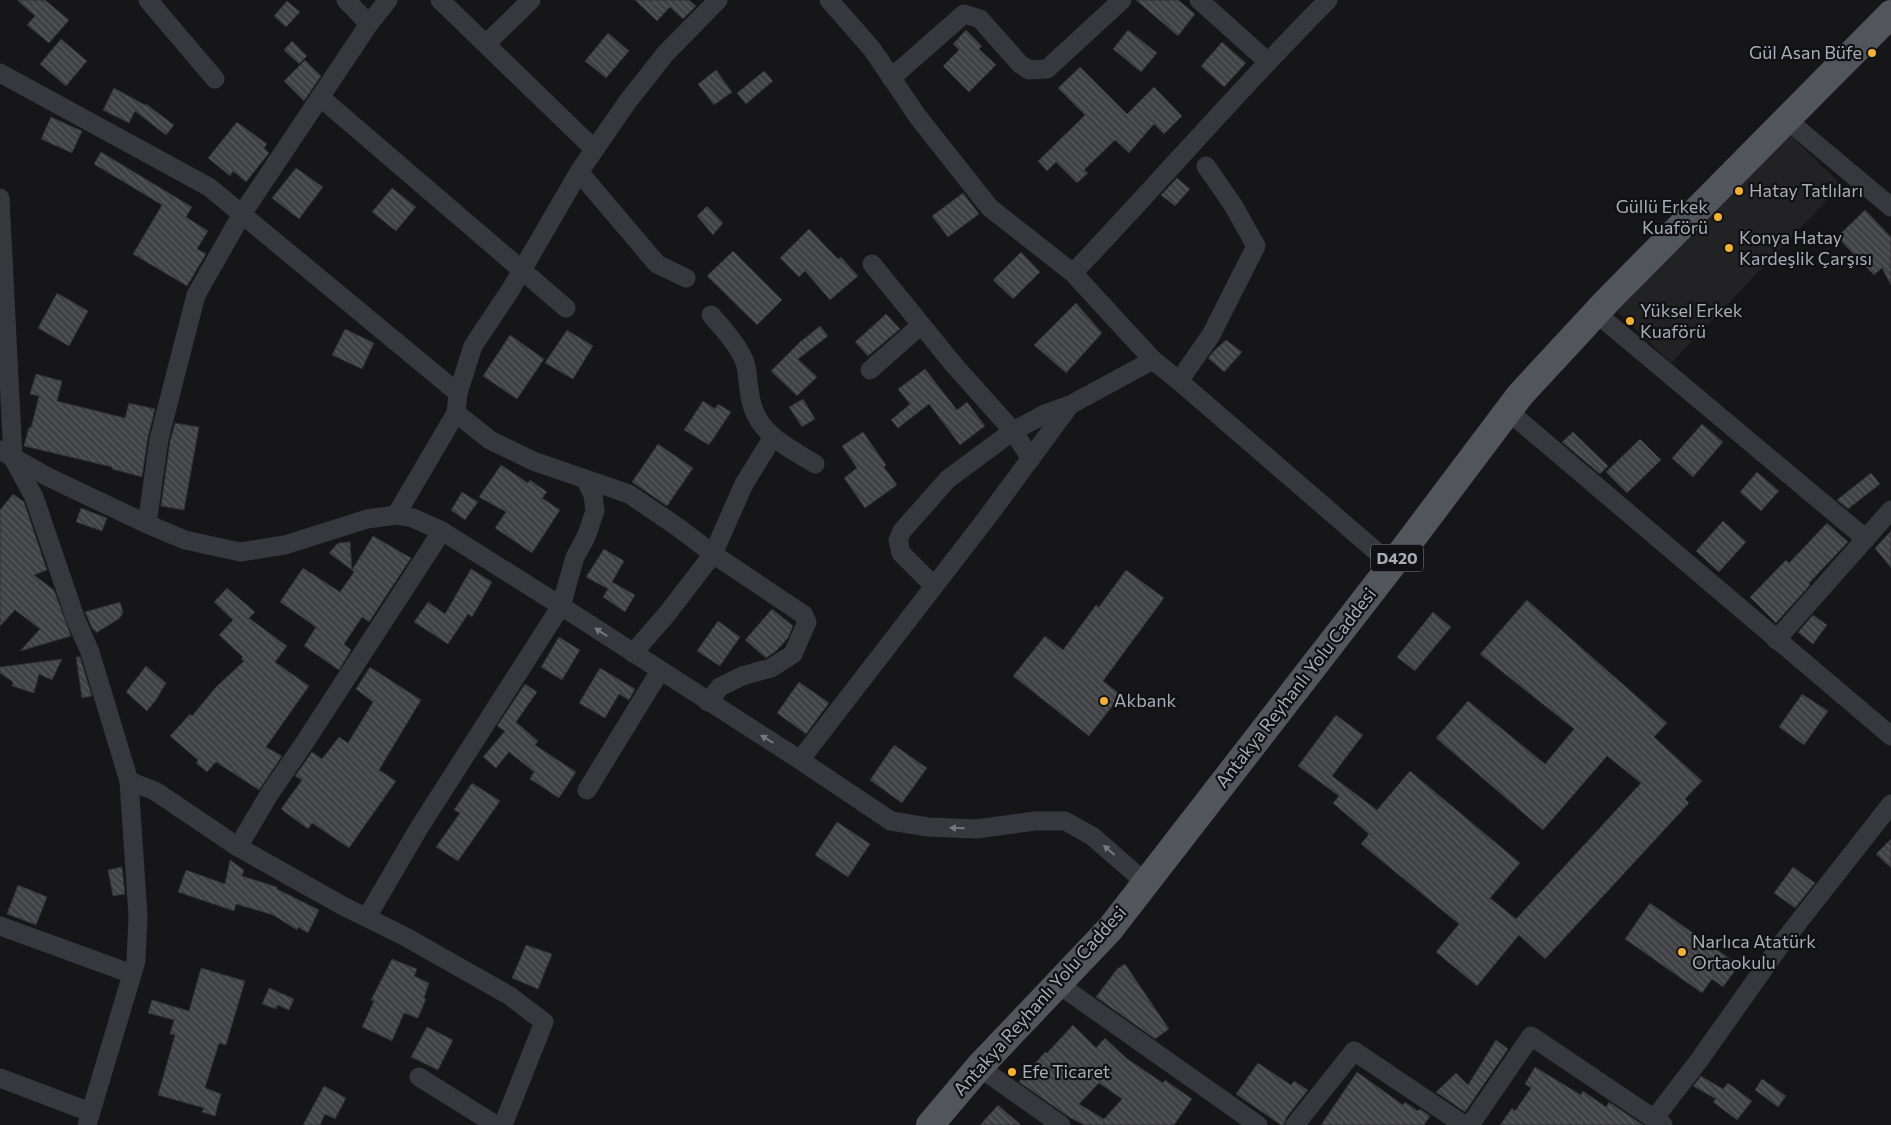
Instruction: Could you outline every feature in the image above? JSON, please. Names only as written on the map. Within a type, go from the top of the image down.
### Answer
[{"type":"main road","name":"Antakya Reyhanlı Yolu Caddesi","points":[[930,1125],[979,1067],[1110,929],[1392,565],[1520,396],[1596,313],[1891,14]]},
{"type":"street","points":[[148,0],[215,79]]},
{"type":"street","points":[[346,0],[369,24]]},
{"type":"street","points":[[147,524],[159,439],[196,295],[242,214],[369,24],[388,0]]},
{"type":"street","points":[[440,0],[594,149]]},
{"type":"street","points":[[486,44],[531,0]]},
{"type":"street","points":[[396,515],[456,413],[458,392],[473,346],[521,271],[579,172],[628,101],[666,53],[718,0]]},
{"type":"street","points":[[829,0],[872,48],[918,118],[990,208],[1073,273],[1153,360],[1392,565]]},
{"type":"street","points":[[892,78],[964,14],[980,19],[1020,64],[1030,70],[1047,69],[1122,0]]},
{"type":"street","points":[[1199,0],[1267,61]]},
{"type":"street","points":[[1073,273],[1267,61],[1328,0]]},
{"type":"street","points":[[0,72],[209,187],[458,392]]},
{"type":"street","points":[[320,97],[566,308]]},
{"type":"street","points":[[1786,119],[1891,207]]},
{"type":"street","points":[[1179,381],[1211,334],[1256,246],[1233,205],[1206,166]]},
{"type":"street","points":[[579,172],[657,264],[686,278]]},
{"type":"street","points":[[0,198],[7,454],[28,484],[34,497],[76,620],[90,652],[129,781],[138,916],[136,961],[89,1118],[0,1078]]},
{"type":"street","points":[[872,264],[954,365],[1013,431],[1031,459]]},
{"type":"street","points":[[1596,313],[1866,539]]},
{"type":"street","points":[[711,315],[726,331],[745,363],[750,399],[756,416],[773,437],[815,464]]},
{"type":"street","points":[[870,370],[921,324]]},
{"type":"street","points":[[934,586],[901,553],[898,540],[902,532],[948,479],[1013,431],[1045,414],[1070,405],[1153,360]]},
{"type":"street","points":[[800,760],[1031,459],[1070,405]]},
{"type":"street","points":[[1508,411],[1776,640],[1887,727]]},
{"type":"street","points":[[456,413],[490,440],[532,461],[586,481],[629,494],[713,554],[804,615],[807,622],[793,654],[771,668],[742,676],[720,687],[708,702]]},
{"type":"street","points":[[633,653],[667,614],[713,554],[744,484],[773,437]]},
{"type":"street","points":[[7,454],[48,477],[185,540],[240,552],[284,545],[367,519],[396,515],[413,518],[442,531],[561,606],[891,821],[928,827],[976,829],[1034,821],[1065,821],[1092,836],[1146,883]]},
{"type":"street","points":[[28,484],[48,477]]},
{"type":"street","points":[[367,917],[419,828],[561,606],[575,557],[586,537],[595,511],[594,496],[586,481]]},
{"type":"street","points":[[1776,640],[1891,510]]},
{"type":"street","points":[[238,847],[270,794],[304,745],[442,531]]},
{"type":"street","points":[[587,790],[660,671]]},
{"type":"street","points":[[129,781],[156,791],[238,847],[510,996],[544,1022],[503,1125]]},
{"type":"street","points":[[1470,1125],[1530,1036],[1658,1122],[1782,943],[1891,804]]},
{"type":"street","points":[[0,926],[132,974]]},
{"type":"street","points":[[1058,984],[1258,1125]]},
{"type":"street","points":[[1295,1125],[1354,1051],[1464,1125]]},
{"type":"street","points":[[979,1067],[1061,1125]]},
{"type":"street","points":[[419,1078],[496,1125]]},
{"type":"shaded area","name":"Konya Hatay Kardeşlik Çarşısı","points":[[1788,133],[1842,185],[1671,363],[1617,311]]},
{"type":"building","points":[[17,0],[45,0],[69,20],[49,43],[27,25],[35,16]]},
{"type":"building","points":[[635,0],[689,0],[696,6],[683,19],[670,7],[657,21]]},
{"type":"building","points":[[1136,0],[1178,0],[1195,14],[1178,36]]},
{"type":"building","points":[[287,1],[300,12],[286,27],[274,16]]},
{"type":"building","points":[[966,30],[982,46],[979,49],[996,65],[969,92],[943,66],[959,50],[953,44]]},
{"type":"building","points":[[1128,30],[1157,53],[1141,72],[1113,49]]},
{"type":"building","points":[[608,33],[629,51],[606,78],[585,61]]},
{"type":"building","points":[[61,39],[87,61],[66,86],[40,64]]},
{"type":"building","points":[[292,41],[307,56],[299,64],[284,50]]},
{"type":"building","points":[[1222,42],[1246,63],[1224,87],[1201,66]]},
{"type":"building","points":[[305,60],[321,76],[304,101],[284,81]]},
{"type":"building","points":[[1080,67],[1127,114],[1154,87],[1182,116],[1164,134],[1154,124],[1129,153],[1115,140],[1084,170],[1088,173],[1077,183],[1056,162],[1047,171],[1038,161],[1085,115],[1058,88]]},
{"type":"building","points":[[716,70],[732,92],[714,105],[698,84]]},
{"type":"building","points":[[764,71],[773,81],[746,104],[737,93]]},
{"type":"building","points":[[114,88],[146,104],[174,125],[166,135],[135,111],[129,123],[103,110]]},
{"type":"building","points":[[51,117],[82,131],[72,153],[41,139]]},
{"type":"building","points":[[237,122],[267,144],[264,148],[269,153],[246,182],[233,171],[230,176],[208,158]]},
{"type":"building","points":[[101,152],[192,207],[186,217],[208,231],[197,249],[206,254],[187,286],[133,254],[162,205],[94,164]]},
{"type":"building","points":[[296,168],[323,187],[299,219],[272,198]]},
{"type":"building","points":[[1177,178],[1190,189],[1175,206],[1161,195]]},
{"type":"building","points":[[392,188],[416,207],[396,231],[372,212]]},
{"type":"building","points":[[963,193],[979,214],[948,237],[932,216]]},
{"type":"building","points":[[707,206],[723,223],[713,235],[697,216]]},
{"type":"building","points":[[1865,210],[1891,237],[1891,285],[1882,268],[1874,275],[1837,237]]},
{"type":"building","points":[[809,229],[838,259],[841,257],[858,276],[830,300],[805,271],[799,277],[780,258]]},
{"type":"building","points":[[733,251],[782,300],[757,325],[707,276]]},
{"type":"building","points":[[1021,252],[1040,272],[1013,299],[993,280]]},
{"type":"building","points":[[57,293],[88,311],[69,346],[38,328]]},
{"type":"building","points":[[1076,303],[1102,333],[1066,373],[1034,345]]},
{"type":"building","points":[[886,314],[900,329],[868,356],[855,342]]},
{"type":"building","points":[[820,326],[828,336],[798,359],[817,377],[797,396],[771,371],[800,342]]},
{"type":"building","points":[[345,329],[374,343],[362,369],[332,355]]},
{"type":"building","points":[[567,330],[593,346],[573,379],[545,363]]},
{"type":"building","points":[[510,335],[544,359],[517,399],[483,376]]},
{"type":"building","points":[[1226,340],[1242,352],[1224,372],[1208,358]]},
{"type":"building","points":[[925,369],[957,410],[967,402],[985,426],[960,445],[929,404],[898,428],[891,420],[910,404],[898,389]]},
{"type":"building","points":[[36,374],[62,381],[57,401],[125,418],[129,403],[155,409],[148,437],[142,477],[112,469],[112,467],[24,446],[29,427],[31,428],[39,396],[30,394]]},
{"type":"building","points":[[803,399],[815,419],[802,427],[789,407]]},
{"type":"building","points":[[703,401],[715,409],[718,404],[731,412],[709,445],[684,430]]},
{"type":"building","points":[[175,423],[199,427],[184,510],[161,506],[170,441]]},
{"type":"building","points":[[1702,424],[1723,442],[1693,477],[1672,458]]},
{"type":"building","points":[[863,432],[886,465],[884,467],[897,485],[865,508],[844,478],[857,468],[842,446]]},
{"type":"building","points":[[1573,432],[1608,466],[1600,474],[1562,442]]},
{"type":"building","points":[[1640,439],[1661,460],[1627,493],[1606,472]]},
{"type":"building","points":[[658,444],[693,468],[667,506],[632,482]]},
{"type":"building","points":[[501,465],[528,483],[530,480],[547,492],[542,498],[560,510],[532,553],[495,528],[506,512],[479,497]]},
{"type":"building","points":[[1757,472],[1779,491],[1761,511],[1740,492]]},
{"type":"building","points":[[1871,473],[1880,484],[1848,509],[1837,500]]},
{"type":"building","points":[[462,492],[478,502],[465,520],[451,510]]},
{"type":"building","points":[[13,494],[24,502],[47,570],[34,575],[54,590],[71,636],[20,651],[40,629],[15,610],[0,626],[0,510]]},
{"type":"building","points":[[81,508],[107,518],[102,531],[76,522]]},
{"type":"building","points":[[1723,521],[1746,542],[1719,572],[1696,551]]},
{"type":"building","points":[[1827,523],[1848,542],[1809,583],[1810,585],[1776,623],[1750,597],[1786,560],[1789,563]]},
{"type":"building","points":[[1891,531],[1891,568],[1875,548]]},
{"type":"building","points":[[373,536],[411,558],[369,622],[362,617],[344,644],[351,650],[339,670],[304,646],[316,627],[280,602],[303,568],[340,592],[354,572],[352,570]]},
{"type":"building","points":[[350,542],[352,570],[329,553],[338,543]]},
{"type":"building","points":[[604,549],[624,561],[612,582],[635,595],[625,612],[603,597],[608,589],[586,577]]},
{"type":"building","points":[[471,569],[492,582],[472,617],[468,614],[448,644],[414,622],[428,602],[445,614]]},
{"type":"building","points":[[1126,570],[1164,598],[1103,681],[1121,695],[1089,736],[1013,676],[1045,636],[1063,650],[1096,605],[1099,607]]},
{"type":"building","points":[[227,588],[255,612],[249,618],[287,646],[275,662],[309,686],[266,747],[282,756],[259,790],[216,762],[207,772],[196,763],[198,760],[170,736],[190,714],[192,716],[216,687],[244,661],[241,659],[243,657],[219,635],[233,620],[214,602]]},
{"type":"building","points":[[1527,600],[1667,723],[1654,737],[1702,781],[1685,799],[1689,803],[1545,959],[1519,935],[1477,986],[1436,952],[1459,924],[1361,844],[1369,834],[1333,803],[1339,796],[1298,766],[1336,715],[1363,735],[1332,776],[1377,810],[1410,771],[1520,863],[1490,898],[1516,919],[1641,783],[1607,756],[1543,830],[1436,738],[1468,701],[1545,764],[1574,729],[1480,654]]},
{"type":"building","points":[[120,602],[123,612],[120,618],[96,633],[85,612]]},
{"type":"building","points":[[772,609],[793,626],[788,638],[776,651],[766,658],[745,640]]},
{"type":"building","points":[[1433,612],[1451,627],[1415,671],[1397,657]]},
{"type":"building","points":[[1813,615],[1827,625],[1813,644],[1798,632]]},
{"type":"building","points":[[718,621],[740,637],[720,666],[697,651]]},
{"type":"building","points":[[559,637],[580,650],[562,680],[541,667]]},
{"type":"building","points":[[76,657],[80,657],[92,696],[82,698]]},
{"type":"building","points":[[62,659],[52,680],[39,674],[34,693],[12,686],[13,682],[0,673],[0,667]]},
{"type":"building","points":[[146,666],[166,683],[147,711],[126,692]]},
{"type":"building","points":[[370,667],[421,700],[379,770],[396,781],[349,848],[312,823],[308,829],[281,809],[302,780],[295,776],[312,752],[322,759],[339,737],[348,743],[373,702],[356,689]]},
{"type":"building","points":[[600,668],[635,689],[629,700],[619,694],[605,718],[579,703]]},
{"type":"building","points":[[799,682],[829,703],[806,734],[777,713]]},
{"type":"building","points":[[525,684],[537,692],[516,722],[538,741],[535,745],[576,772],[559,798],[530,779],[534,772],[509,752],[496,768],[483,757],[505,731],[497,726]]},
{"type":"building","points":[[1802,694],[1828,711],[1804,745],[1779,727]]},
{"type":"building","points":[[894,745],[927,768],[902,803],[870,780]]},
{"type":"building","points":[[472,783],[500,801],[458,861],[436,847],[460,813],[454,810]]},
{"type":"building","points":[[837,822],[870,844],[848,877],[815,855]]},
{"type":"building","points":[[1891,839],[1891,868],[1876,854]]},
{"type":"building","points":[[230,860],[244,870],[242,876],[277,887],[277,889],[319,910],[308,933],[298,927],[297,930],[273,915],[236,904],[234,911],[178,892],[186,870],[225,884]]},
{"type":"building","points":[[122,867],[125,894],[113,896],[108,870]]},
{"type":"building","points":[[1793,867],[1815,883],[1795,908],[1774,893]]},
{"type":"building","points":[[18,885],[47,897],[36,925],[7,914]]},
{"type":"building","name":"Narlıca Atatürk Ortaokulu","points":[[1650,903],[1739,965],[1723,987],[1712,979],[1702,993],[1625,939]]},
{"type":"building","points":[[526,945],[552,954],[538,989],[512,978]]},
{"type":"building","points":[[392,959],[417,969],[414,976],[429,983],[424,998],[426,999],[418,1018],[404,1013],[392,1041],[362,1027],[374,1001],[371,1000]]},
{"type":"building","points":[[1125,964],[1169,1029],[1155,1039],[1096,997],[1117,969]]},
{"type":"building","points":[[201,968],[245,981],[226,1045],[219,1043],[205,1088],[221,1094],[215,1116],[202,1112],[204,1108],[158,1095],[175,1035],[170,1034],[174,1020],[148,1013],[152,1000],[189,1011]]},
{"type":"building","points":[[269,988],[294,999],[289,1010],[277,1005],[276,1009],[262,1004]]},
{"type":"building","points":[[1073,1025],[1096,1048],[1105,1038],[1126,1058],[1163,1083],[1165,1080],[1192,1099],[1174,1125],[1084,1125],[1069,1117],[1019,1082],[1045,1052],[1047,1053]],"holes":[[[1099,1083],[1122,1099],[1104,1119],[1079,1104]]]},
{"type":"building","points":[[427,1027],[453,1040],[438,1070],[411,1057]]},
{"type":"building","points":[[1496,1040],[1508,1049],[1465,1112],[1436,1092],[1456,1073],[1468,1085]]},
{"type":"building","points":[[1258,1063],[1291,1085],[1294,1081],[1308,1090],[1286,1118],[1284,1125],[1281,1125],[1236,1094]]},
{"type":"building","points":[[1535,1067],[1581,1095],[1583,1091],[1606,1107],[1609,1102],[1643,1125],[1500,1125],[1512,1108],[1515,1111],[1531,1088],[1525,1084]]},
{"type":"building","points":[[1357,1072],[1403,1105],[1405,1102],[1418,1111],[1420,1109],[1430,1116],[1424,1125],[1321,1125]]},
{"type":"building","points":[[1701,1076],[1723,1089],[1728,1083],[1752,1101],[1737,1120],[1713,1102],[1716,1099],[1693,1086]]},
{"type":"building","points":[[1762,1079],[1786,1096],[1778,1107],[1755,1090]]},
{"type":"building","points":[[324,1086],[346,1098],[335,1119],[325,1114],[320,1125],[303,1125]]},
{"type":"building","points":[[998,1105],[1021,1125],[980,1125]]},
{"type":"place","name":"Gül Asan Büfe","points":[[1872,53]]},
{"type":"place","name":"Hatay Tatlıları","points":[[1739,191]]},
{"type":"place","name":"Güllü Erkek Kuaförü","points":[[1718,217]]},
{"type":"place","name":"Konya Hatay Kardeşlik Çarşısı","points":[[1729,248]]},
{"type":"place","name":"Yüksel Erkek Kuaförü","points":[[1630,321]]},
{"type":"place","name":"Akbank","points":[[1104,701]]},
{"type":"place","name":"Narlıca Atatürk Ortaokulu","points":[[1682,952]]},
{"type":"place","name":"Efe Ticaret","points":[[1012,1072]]}]
